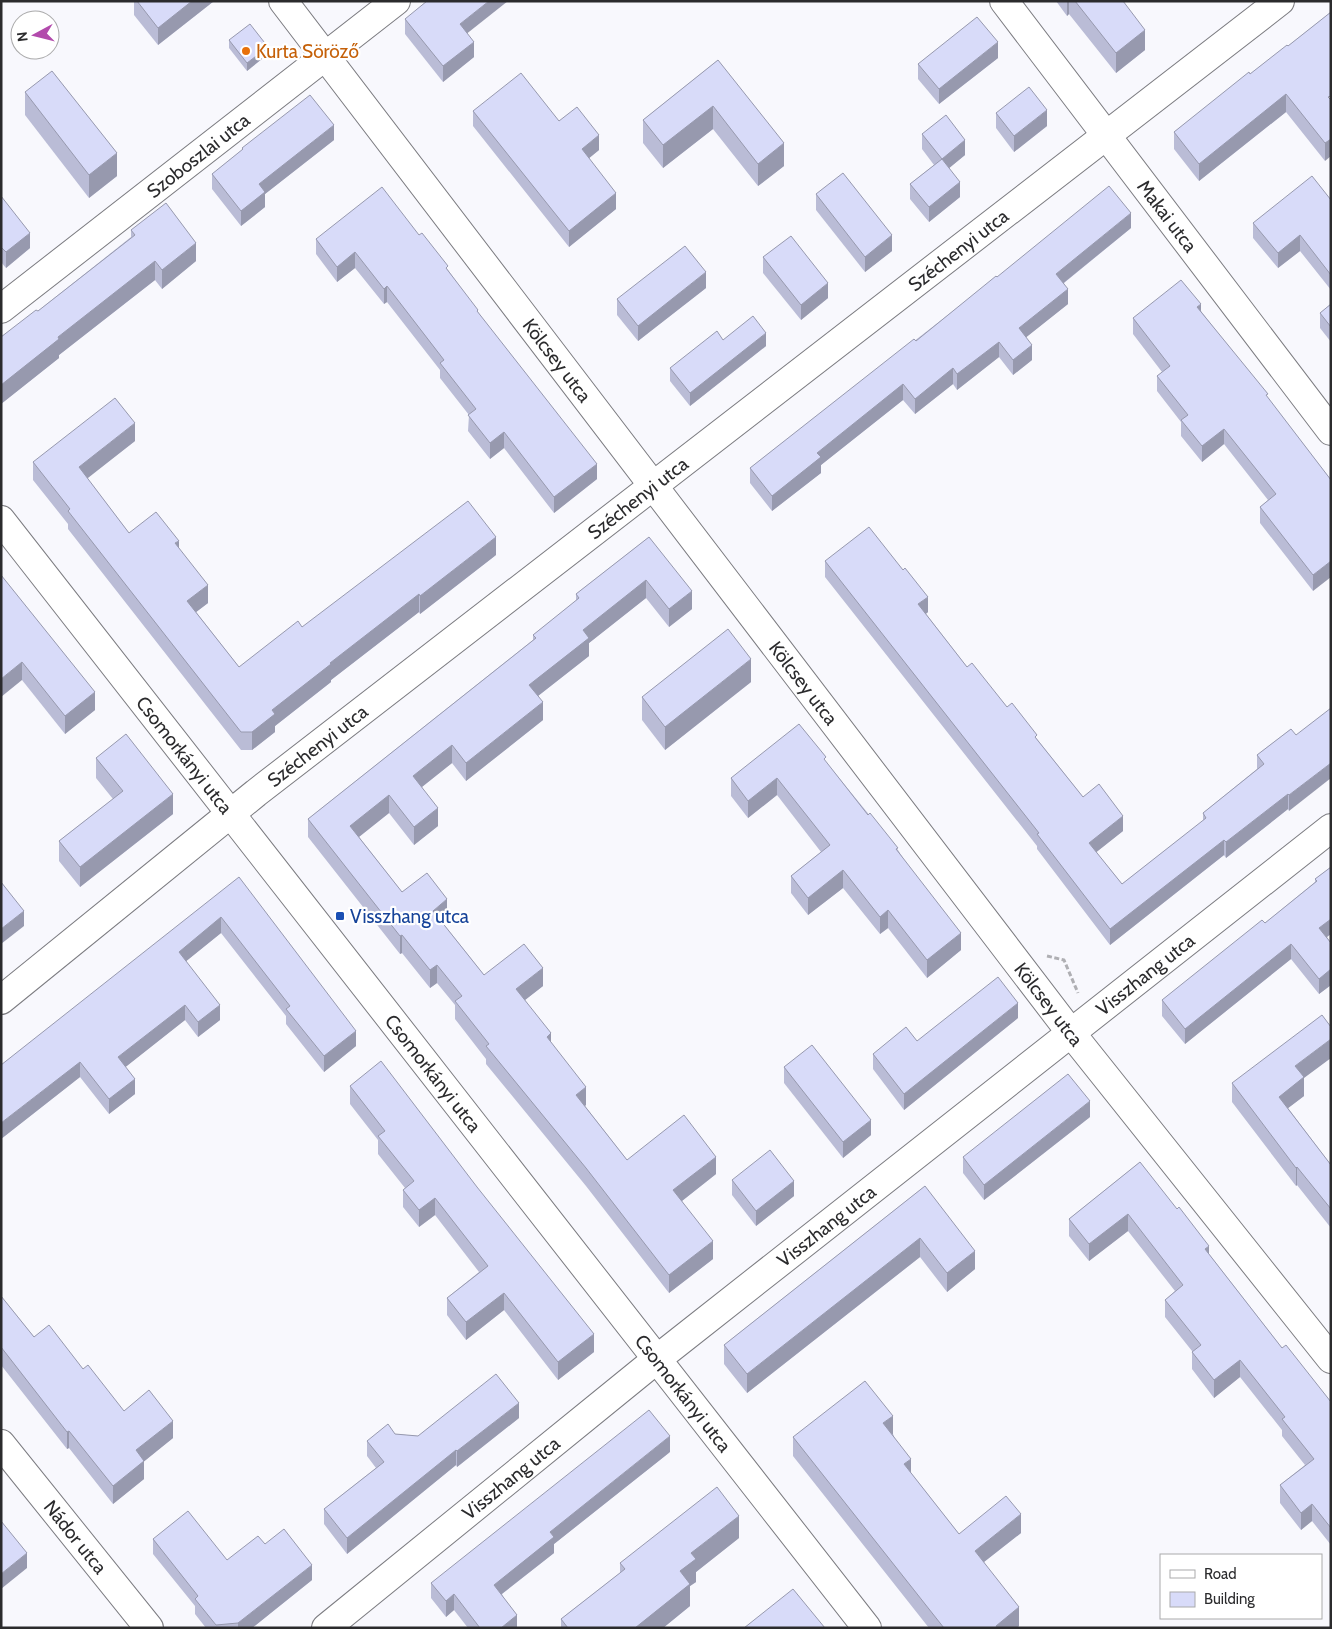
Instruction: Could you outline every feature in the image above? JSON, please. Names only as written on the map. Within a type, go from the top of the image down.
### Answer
[{"type":"street","name":"Kölcsey utca","points":[[284,1],[1071,1033],[1331,1359]]},
{"type":"street","name":"Szoboszlai utca","points":[[1,310],[396,1]]},
{"type":"street","name":"Makai utca","points":[[1004,1],[1331,431]]},
{"type":"street","name":"Széchenyi utca","points":[[1,1000],[230,813],[1280,1]]},
{"type":"street","name":"Csomorkányi utca","points":[[1,520],[867,1628]]},
{"type":"street","name":"Visszhang utca","points":[[326,1628],[657,1359],[1331,828]]},
{"type":"street","name":"Nádor utca","points":[[1,1444],[149,1628]]},
{"type":"building","points":[[137,1],[192,1],[158,28]]},
{"type":"building","points":[[427,1],[489,1],[460,24],[474,42],[443,66],[405,19]]},
{"type":"building","points":[[1075,1],[1123,1],[1145,30],[1116,53]]},
{"type":"building","points":[[1331,12],[1331,96],[1328,97],[1331,100],[1331,139],[1325,143],[1286,94],[1199,164],[1174,132],[1249,72],[1250,74]]},
{"type":"building","points":[[977,17],[998,42],[939,89],[918,64]]},
{"type":"building","points":[[250,24],[268,47],[247,63],[229,40]]},
{"type":"building","points":[[718,60],[784,143],[758,164],[713,106],[663,145],[643,120]]},
{"type":"building","points":[[52,71],[117,153],[89,175],[25,92]]},
{"type":"building","points":[[521,73],[559,121],[577,107],[599,135],[582,149],[616,193],[569,231],[473,111]]},
{"type":"building","points":[[1029,87],[1047,110],[1014,136],[996,113]]},
{"type":"building","points":[[310,95],[334,125],[259,184],[265,192],[241,211],[212,174]]},
{"type":"building","points":[[946,115],[965,140],[942,159],[922,134]]},
{"type":"building","points":[[942,159],[960,182],[929,207],[910,184]]},
{"type":"building","points":[[843,173],[892,235],[865,257],[816,194]]},
{"type":"building","points":[[1312,176],[1331,200],[1331,275],[1300,235],[1278,253],[1253,223]]},
{"type":"building","points":[[1109,186],[1131,213],[1056,274],[1068,289],[1019,328],[1032,345],[1013,360],[999,342],[957,374],[953,368],[915,399],[903,384],[817,453],[821,457],[772,496],[750,468],[914,339],[916,341]]},
{"type":"building","points":[[382,187],[419,235],[422,233],[448,266],[446,268],[477,311],[597,464],[554,497],[504,432],[490,443],[468,415],[476,409],[440,363],[444,360],[387,286],[384,289],[355,252],[337,267],[316,239]]},
{"type":"building","points":[[1,196],[30,233],[6,252],[1,247]]},
{"type":"building","points":[[166,203],[196,243],[162,270],[155,261],[58,337],[59,339],[1,385],[1,337],[36,310],[38,311],[135,235],[131,230]]},
{"type":"building","points":[[791,236],[828,283],[801,305],[763,257]]},
{"type":"building","points":[[685,246],[706,272],[638,326],[617,299]]},
{"type":"building","points":[[1181,280],[1201,304],[1197,307],[1268,394],[1266,395],[1331,480],[1331,561],[1313,575],[1260,507],[1276,494],[1224,429],[1202,446],[1181,420],[1188,415],[1157,376],[1170,366],[1133,318]]},
{"type":"building","points":[[1331,304],[1331,327],[1320,313]]},
{"type":"building","points":[[753,316],[766,333],[690,393],[670,368],[717,331],[723,340]]},
{"type":"building","points":[[115,398],[135,423],[79,467],[129,533],[156,512],[179,541],[175,543],[208,585],[187,601],[239,667],[298,621],[302,627],[468,501],[496,537],[330,663],[272,710],[275,714],[252,732],[241,732],[68,511],[70,509],[33,462]]},
{"type":"building","points":[[869,527],[903,570],[905,568],[928,597],[918,604],[967,667],[972,663],[1007,707],[1012,703],[1037,735],[1035,737],[1083,797],[1099,784],[1123,816],[1089,843],[1122,884],[1206,818],[1203,813],[1264,764],[1257,755],[1291,729],[1296,735],[1331,708],[1331,763],[1226,842],[1224,840],[1110,929],[1037,834],[1039,833],[825,561]]},
{"type":"building","points":[[649,537],[692,591],[669,609],[646,580],[583,630],[589,638],[529,685],[543,702],[466,763],[452,745],[413,776],[438,808],[414,827],[389,795],[350,826],[402,892],[427,873],[447,899],[433,911],[484,975],[524,944],[543,968],[516,989],[551,1033],[547,1037],[586,1087],[576,1095],[627,1160],[684,1115],[716,1157],[673,1190],[713,1241],[669,1275],[586,1168],[486,1046],[489,1044],[455,1001],[462,996],[437,965],[430,970],[402,935],[400,936],[308,819],[536,638],[533,635],[579,598],[576,594]]},
{"type":"building","points":[[1,575],[95,692],[65,716],[22,662],[1,679]]},
{"type":"building","points":[[728,629],[751,659],[665,727],[642,697]]},
{"type":"building","points":[[799,724],[826,757],[824,759],[868,815],[870,813],[898,848],[896,849],[961,933],[927,960],[888,910],[880,917],[843,870],[808,898],[791,876],[830,845],[777,778],[748,801],[731,778]]},
{"type":"building","points":[[126,734],[173,794],[80,867],[59,841],[123,791],[96,758]]},
{"type":"building","points":[[1331,867],[1331,919],[1319,928],[1331,943],[1331,969],[1319,979],[1291,944],[1185,1029],[1162,1000],[1262,920],[1265,923],[1317,881],[1315,879]]},
{"type":"building","points":[[239,877],[356,1031],[324,1056],[286,1009],[290,1006],[221,917],[179,952],[220,1005],[198,1022],[185,1005],[118,1057],[135,1079],[109,1099],[80,1062],[1,1123],[1,1065]]},
{"type":"building","points":[[1,882],[24,911],[1,929]]},
{"type":"building","points":[[998,977],[1018,1003],[904,1094],[873,1054],[906,1027],[917,1041]]},
{"type":"building","points":[[1322,1015],[1331,1027],[1331,1039],[1295,1066],[1304,1077],[1279,1097],[1331,1165],[1331,1209],[1296,1168],[1232,1083]]},
{"type":"building","points":[[812,1045],[871,1120],[843,1142],[784,1067]]},
{"type":"building","points":[[381,1061],[477,1187],[594,1334],[558,1362],[504,1293],[466,1322],[447,1298],[488,1266],[435,1198],[419,1210],[403,1190],[414,1181],[378,1136],[385,1131],[350,1086]]},
{"type":"building","points":[[1068,1074],[1090,1101],[984,1185],[963,1157]]},
{"type":"building","points":[[770,1150],[794,1181],[756,1211],[732,1180]]},
{"type":"building","points":[[1140,1162],[1177,1209],[1179,1207],[1209,1246],[1205,1249],[1282,1348],[1286,1345],[1331,1402],[1331,1528],[1312,1504],[1301,1513],[1280,1485],[1314,1459],[1282,1419],[1285,1417],[1240,1360],[1214,1380],[1192,1352],[1201,1345],[1165,1300],[1183,1285],[1128,1214],[1089,1244],[1069,1219]]},
{"type":"building","points":[[925,1186],[975,1251],[947,1273],[920,1238],[747,1374],[724,1345]]},
{"type":"building","points":[[1,1296],[34,1337],[49,1325],[83,1369],[88,1365],[124,1411],[149,1390],[173,1421],[136,1450],[144,1461],[113,1486],[69,1431],[67,1432],[1,1347]]},
{"type":"building","points":[[496,1374],[519,1403],[456,1450],[347,1538],[324,1509],[384,1462],[367,1441],[388,1424],[395,1434],[418,1436]]},
{"type":"building","points":[[865,1381],[893,1416],[883,1423],[911,1459],[904,1464],[959,1534],[1006,1496],[1021,1514],[975,1551],[1019,1607],[996,1626],[997,1628],[944,1628],[793,1437]]},
{"type":"building","points":[[649,1410],[670,1436],[550,1532],[554,1537],[494,1585],[517,1615],[501,1628],[480,1628],[454,1594],[446,1601],[431,1583]]},
{"type":"building","points":[[717,1487],[739,1516],[691,1553],[696,1559],[680,1571],[690,1584],[635,1628],[568,1628],[561,1619],[625,1569],[620,1563]]},
{"type":"building","points":[[188,1511],[227,1560],[258,1536],[265,1544],[284,1529],[312,1565],[238,1623],[216,1625],[195,1599],[198,1596],[153,1539]]},
{"type":"building","points":[[1,1521],[27,1553],[1,1574]]},
{"type":"building","points":[[793,1589],[825,1628],[744,1628]]},
{"type":"place","name":"Kurta Söröző","points":[[246,51]]},
{"type":"place","name":"Visszhang utca","points":[[340,916]]}]
